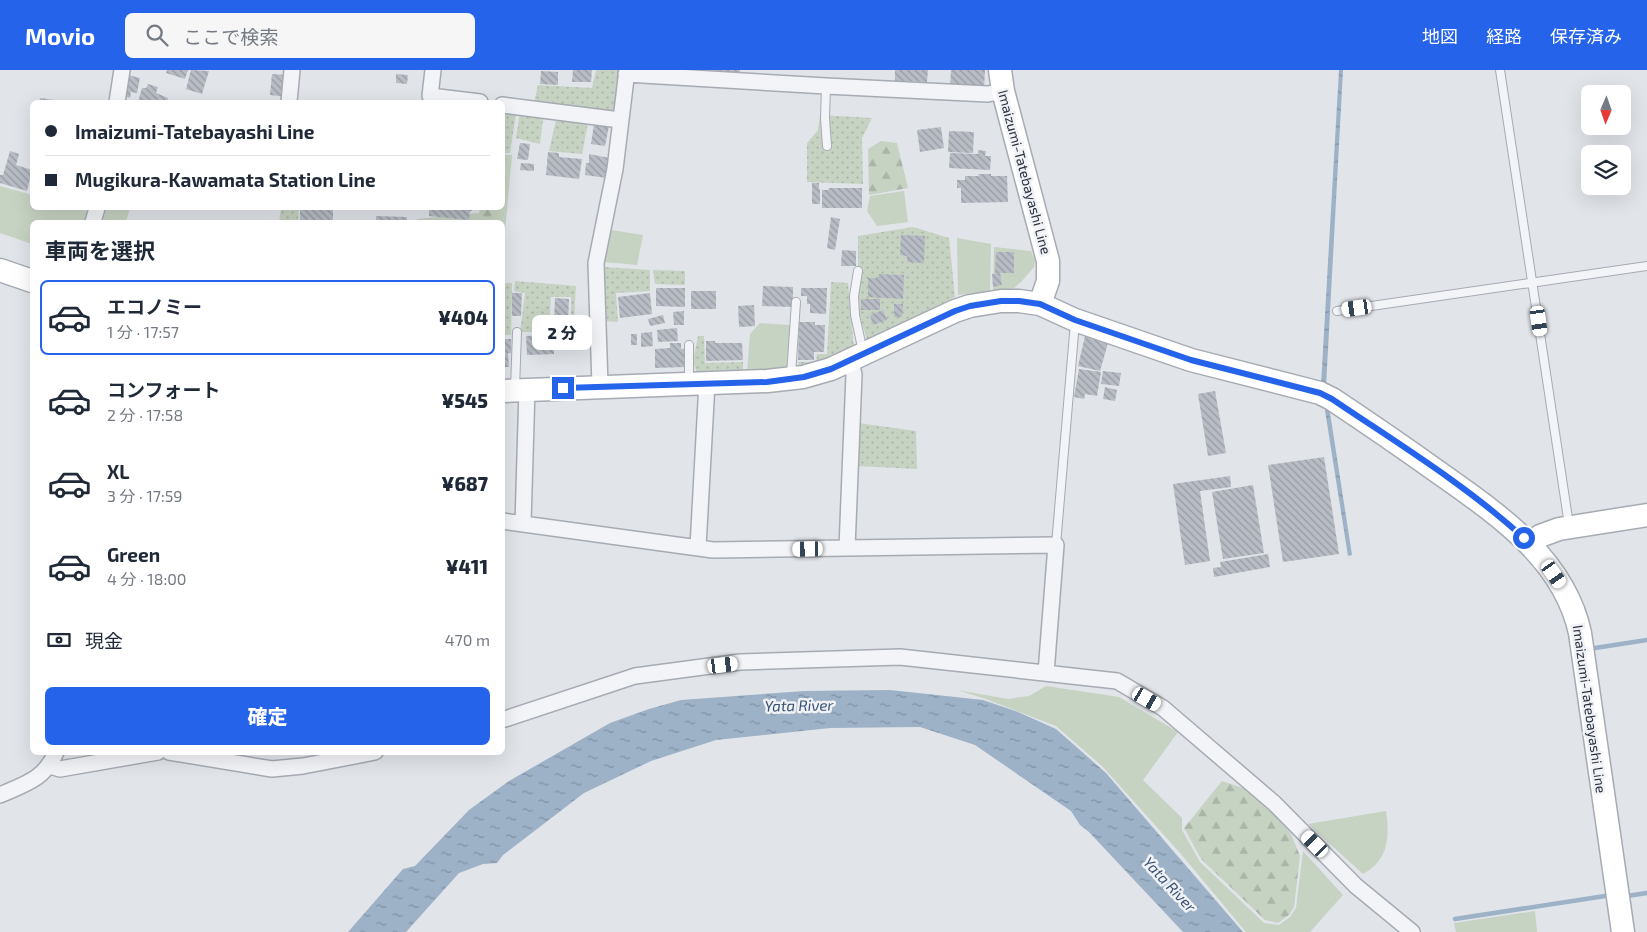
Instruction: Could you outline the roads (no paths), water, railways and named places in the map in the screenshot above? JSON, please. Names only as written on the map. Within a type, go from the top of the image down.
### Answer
[{"type":"main road","name":"Imaizumi-Tatebayashi Line","points":[[1001,80],[1048,261],[1048,280],[1040,304],[1075,320],[1191,360],[1320,393],[1332,399],[1473,497],[1532,546],[1560,582],[1576,615],[1623,932]]},
{"type":"main road","points":[[0,270],[30,280]]},
{"type":"main road","points":[[515,390],[767,382],[804,377],[831,369],[955,311],[970,306],[1001,301],[1040,304]]},
{"type":"main road","points":[[1532,546],[1540,536],[1569,527],[1647,515]]},
{"type":"street","points":[[117,100],[122,70]]},
{"type":"street","points":[[289,100],[292,70]]},
{"type":"street","points":[[433,70],[429,99],[446,100]]},
{"type":"street","points":[[600,386],[596,263],[615,169],[627,72],[826,86],[988,94],[1001,80]]},
{"type":"street","points":[[505,105],[620,120]]},
{"type":"street","points":[[847,548],[854,376],[857,357]]},
{"type":"street","points":[[698,384],[698,547]]},
{"type":"street","points":[[515,390],[523,523]]},
{"type":"street","points":[[505,521],[713,550],[1056,545],[1046,673]]},
{"type":"street","points":[[505,719],[635,676],[740,662],[900,657],[1117,681],[1163,708],[1274,803],[1356,886],[1412,932]]},
{"type":"street","points":[[0,795],[36,779],[53,759],[60,769],[141,755]]},
{"type":"street","points":[[187,755],[272,769],[304,766],[360,755]]},
{"type":"lane","points":[[1500,70],[1569,527]]},
{"type":"lane","points":[[826,86],[825,118],[827,146]]},
{"type":"lane","points":[[1337,311],[1647,266]]},
{"type":"lane","points":[[857,357],[854,296],[858,271]]},
{"type":"lane","points":[[791,379],[796,302]]},
{"type":"lane","points":[[1056,545],[1075,320]]},
{"type":"lane","points":[[515,390],[517,332]]},
{"type":"lane","points":[[689,345],[698,384]]},
{"type":"water","points":[[1339,70],[1343,70],[1326,387],[1352,555],[1348,556],[1321,385]]},
{"type":"water","name":"Yata River","points":[[890,690],[983,700],[1018,712],[1056,729],[1106,773],[1243,932],[1183,932],[1089,832],[1080,825],[1071,811],[975,745],[920,727],[830,728],[716,740],[651,761],[584,793],[503,855],[497,863],[483,864],[459,873],[406,932],[348,932],[403,869],[415,866],[469,810],[509,781],[610,723],[681,700],[804,691]]},
{"type":"waterway","points":[[1595,648],[1647,640]]},
{"type":"waterway","points":[[1627,896],[1647,893]]},
{"type":"waterway","points":[[1455,919],[1605,896]]}]
